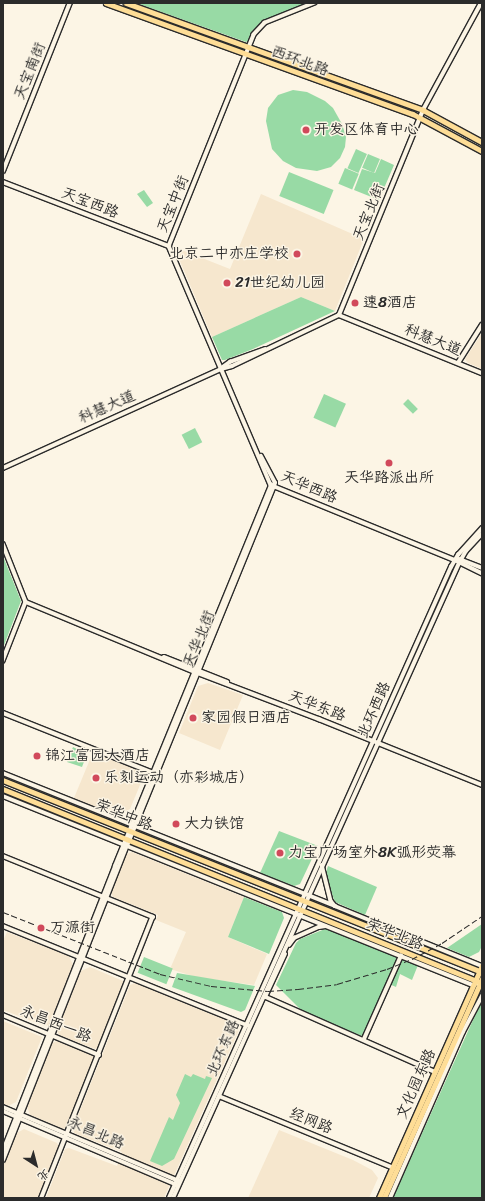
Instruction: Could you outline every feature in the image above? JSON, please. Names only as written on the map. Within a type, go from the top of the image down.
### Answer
[{"type":"main road","name":"西环北路","points":[[106,3],[420,117],[482,151]]},
{"type":"main road","name":"西环北路","points":[[126,3],[423,110],[482,142]]},
{"type":"main road","name":"荣华中路","points":[[3,780],[304,901]]},
{"type":"main road","name":"荣华中路","points":[[3,789],[245,887],[301,908]]},
{"type":"main road","name":"荣华北路","points":[[304,901],[481,969]]},
{"type":"main road","name":"荣华北路","points":[[301,908],[479,982]]},
{"type":"main road","points":[[479,982],[481,969]]},
{"type":"main road","name":"文化园东路","points":[[378,1198],[394,1168],[452,1046],[479,982]]},
{"type":"main road","name":"文化园东路","points":[[384,1198],[394,1168],[435,1072],[479,982]]},
{"type":"street","name":"天宝南街","points":[[3,171],[70,3]]},
{"type":"street","name":"天宝中街","points":[[221,369],[168,246],[254,35],[265,23],[315,3]]},
{"type":"street","name":"天宝北街","points":[[338,316],[343,308],[423,110],[480,8],[481,3]]},
{"type":"street","name":"天宝西路","points":[[3,182],[168,246]]},
{"type":"street","name":"科慧大道","points":[[3,468],[221,369],[232,366],[265,349],[338,316],[458,362],[482,373]]},
{"type":"street","points":[[458,362],[482,325]]},
{"type":"street","name":"天华西路","points":[[221,369],[273,485],[455,560],[482,568]]},
{"type":"street","name":"天华北街","points":[[128,839],[273,485]]},
{"type":"street","name":"北环西路","points":[[307,895],[373,741],[455,560],[482,528]]},
{"type":"street","name":"北环西路","points":[[301,908],[378,743],[460,561],[482,534]]},
{"type":"street","points":[[3,544],[26,602],[3,661]]},
{"type":"street","name":"天华西路","points":[[460,561],[482,573]]},
{"type":"street","name":"天华东路","points":[[26,602],[224,680],[232,685],[482,785]]},
{"type":"street","name":"天华北街","points":[[134,825],[154,773],[198,671]]},
{"type":"street","points":[[3,713],[154,773]]},
{"type":"street","points":[[3,773],[335,906],[481,969]]},
{"type":"street","points":[[3,773],[11,783]]},
{"type":"street","points":[[3,796],[433,969],[479,982]]},
{"type":"street","points":[[78,819],[85,829]]},
{"type":"street","points":[[3,1160],[128,839]]},
{"type":"street","points":[[170,840],[181,851]]},
{"type":"street","points":[[3,856],[153,917],[68,1136],[42,1198]]},
{"type":"street","points":[[322,864],[331,901],[335,906]]},
{"type":"street","points":[[245,887],[254,897]]},
{"type":"street","name":"北环东路","points":[[173,1198],[178,1183],[301,908]]},
{"type":"street","name":"北环东路","points":[[248,1025],[262,1000],[298,914]]},
{"type":"street","points":[[360,917],[369,927]]},
{"type":"street","points":[[3,926],[248,1025]]},
{"type":"street","points":[[262,1000],[266,997],[291,941],[319,927],[326,926]]},
{"type":"street","points":[[350,936],[368,936]]},
{"type":"street","points":[[364,1039],[401,956]]},
{"type":"street","points":[[424,959],[433,969]]},
{"type":"street","points":[[390,1198],[463,1032],[482,996]]},
{"type":"street","points":[[266,997],[364,1039],[435,1072]]},
{"type":"street","name":"永昌西一路","points":[[3,1015],[99,1055]]},
{"type":"street","points":[[452,1046],[463,1032]]},
{"type":"street","name":"经网路","points":[[217,1095],[394,1168]]},
{"type":"street","name":"永昌北路","points":[[3,1108],[178,1183]]},
{"type":"street","name":"永昌北路","points":[[3,1111],[19,1116]]},
{"type":"street","points":[[3,1151],[19,1116]]},
{"type":"street","name":"北环东路","points":[[169,1198],[178,1183]]},
{"type":"shaded area","name":"北京二中亦庄学校","points":[[261,194],[364,239],[335,311],[301,297],[212,337],[174,247],[230,269]]},
{"type":"shaded area","points":[[482,333],[482,369],[468,363],[465,359]]},
{"type":"shaded area","points":[[208,683],[243,695],[220,750],[179,733],[198,686]]},
{"type":"shaded area","points":[[93,752],[145,773],[130,809],[117,816],[74,798]]},
{"type":"shaded area","points":[[132,852],[244,897],[228,937],[267,954],[254,985],[196,977],[170,969],[186,932],[156,920],[158,915],[113,897],[111,893],[126,854]]},
{"type":"shaded area","points":[[7,932],[69,956],[73,965],[49,1025],[45,1026],[3,1010],[3,941]]},
{"type":"shaded area","points":[[90,967],[123,981],[125,985],[100,1047],[95,1049],[59,1035],[57,1030],[81,971]]},
{"type":"shaded area","points":[[135,983],[235,1024],[239,1030],[164,1198],[46,1198],[65,1149],[69,1148],[117,1166],[122,1152],[74,1133],[73,1128],[130,985]]},
{"type":"shaded area","points":[[3,1021],[42,1037],[16,1102],[8,1106],[3,1104]]},
{"type":"shaded area","points":[[57,1041],[92,1055],[95,1059],[68,1127],[63,1129],[30,1115],[27,1106],[52,1043]]},
{"type":"shaded area","points":[[24,1129],[57,1143],[59,1147],[38,1198],[3,1198],[3,1166],[17,1133]]},
{"type":"shaded area","points":[[279,1130],[353,1160],[372,1170],[378,1178],[369,1198],[248,1198]]},
{"type":"green space","points":[[136,3],[308,3],[262,22],[253,31],[250,40],[246,42]]},
{"type":"green space","name":"开发区体育中心","points":[[293,90],[307,92],[325,101],[333,108],[342,124],[346,137],[345,147],[340,158],[331,167],[317,171],[296,168],[283,161],[272,149],[266,121],[268,108],[278,95]]},
{"type":"green space","points":[[356,149],[367,154],[358,173],[347,168]]},
{"type":"green space","points":[[368,154],[380,159],[374,173],[362,168]]},
{"type":"green space","points":[[381,159],[394,165],[379,200],[354,190],[362,169],[375,173]]},
{"type":"green space","points":[[345,168],[359,174],[352,190],[338,184]]},
{"type":"green space","points":[[289,172],[334,190],[324,214],[279,196]]},
{"type":"green space","points":[[144,190],[153,203],[147,207],[137,194]]},
{"type":"green space","points":[[301,297],[335,311],[253,349],[222,360],[212,337]]},
{"type":"green space","points":[[324,394],[346,404],[335,428],[313,418]]},
{"type":"green space","points":[[408,399],[418,409],[413,414],[403,404]]},
{"type":"green space","points":[[195,428],[202,442],[189,449],[182,435]]},
{"type":"green space","points":[[3,556],[21,601],[3,648]]},
{"type":"green space","points":[[73,747],[87,754],[82,767],[67,762]]},
{"type":"green space","points":[[279,831],[318,846],[300,884],[294,886],[260,873]]},
{"type":"green space","points":[[328,866],[377,887],[365,915],[335,902],[325,875]]},
{"type":"green space","points":[[244,897],[282,912],[284,918],[269,954],[228,937]]},
{"type":"green space","points":[[482,924],[482,946],[479,952],[469,957],[447,948]]},
{"type":"green space","points":[[325,929],[418,965],[412,980],[400,974],[396,987],[387,983],[364,1035],[362,1036],[303,1012],[276,985],[296,943],[300,939]]},
{"type":"green space","points":[[144,957],[173,969],[166,984],[138,973]]},
{"type":"green space","points":[[177,973],[255,986],[245,1010],[241,1012],[172,987]]},
{"type":"green space","points":[[482,1000],[482,1198],[393,1198]]},
{"type":"green space","points":[[185,1074],[191,1077],[193,1074],[205,1079],[206,1076],[212,1078],[174,1159],[162,1166],[150,1161],[169,1117],[173,1120],[180,1103],[176,1095]]},
{"type":"railway","points":[[3,912],[160,974],[211,986],[268,991],[337,984],[387,969],[412,959],[442,943],[482,916]]},
{"type":"place","name":"开发区体育中心","points":[[306,130]]},
{"type":"place","name":"北京二中亦庄学校","points":[[297,254]]},
{"type":"place","name":"21世纪幼儿园","points":[[227,283]]},
{"type":"place","name":"速8酒店","points":[[355,303]]},
{"type":"place","name":"天华路派出所","points":[[389,463]]},
{"type":"place","name":"家园假日酒店","points":[[193,718]]},
{"type":"place","name":"锦江富园大酒店","points":[[37,756]]},
{"type":"place","name":"乐刻运动（亦彩城店）","points":[[96,778]]},
{"type":"place","name":"大力铁馆","points":[[176,824]]},
{"type":"place","name":"力宝广场室外8K弧形荧幕","points":[[280,853]]},
{"type":"place","name":"万源街","points":[[41,928]]}]
